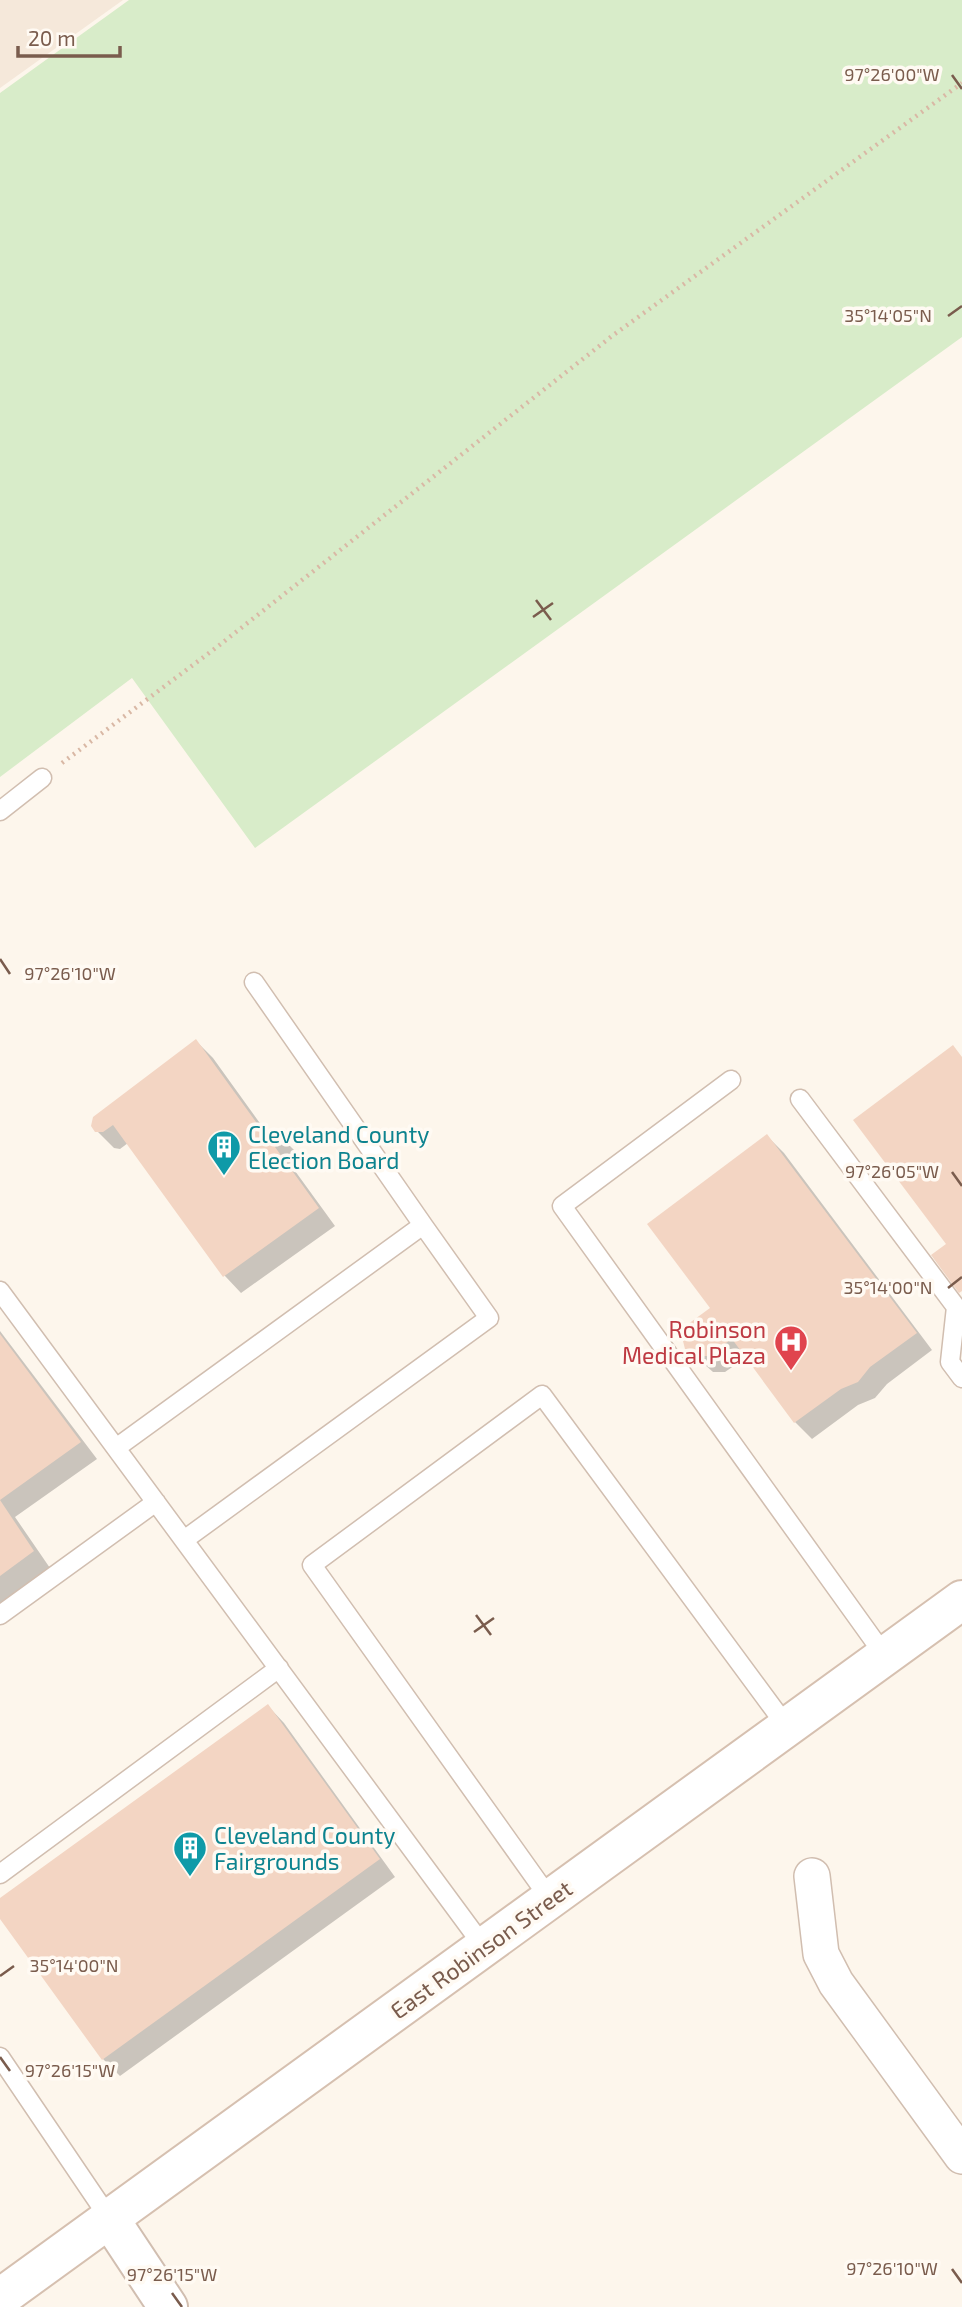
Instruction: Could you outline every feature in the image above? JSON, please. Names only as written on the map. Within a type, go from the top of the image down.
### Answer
[{"type":"main road","name":"East Robinson Street","points":[[0,2298],[962,1600]]},
{"type":"main road","points":[[109,2218],[168,2307]]},
{"type":"street","points":[[812,1876],[821,1954],[836,1983],[962,2157]]},
{"type":"lane","points":[[0,811],[42,778]]},
{"type":"lane","points":[[184,1540],[489,1318],[254,982]]},
{"type":"lane","points":[[731,1080],[562,1206],[885,1656]]},
{"type":"lane","points":[[800,1099],[959,1308],[950,1362],[962,1378]]},
{"type":"lane","points":[[116,1448],[423,1225]]},
{"type":"lane","points":[[0,1292],[484,1947]]},
{"type":"lane","points":[[550,1899],[312,1565],[542,1395],[787,1727]]},
{"type":"lane","points":[[0,1615],[156,1502]]},
{"type":"lane","points":[[0,1874],[279,1668]]},
{"type":"lane","points":[[0,2057],[109,2218]]},
{"type":"path","points":[[42,778],[217,647],[612,336],[962,83]]},
{"type":"shaded area","points":[[0,0],[123,0],[0,88]]},
{"type":"green space","points":[[129,0],[962,0],[962,337],[255,848],[132,678],[0,777],[0,93]]},
{"type":"building","name":"Cleveland County Election Board","points":[[196,1039],[264,1133],[273,1129],[280,1134],[281,1141],[275,1147],[319,1208],[223,1277],[113,1125],[103,1132],[95,1132],[91,1126],[93,1117]]},
{"type":"building","points":[[953,1045],[962,1057],[962,1291],[959,1293],[931,1255],[946,1244],[853,1120]]},
{"type":"building","points":[[767,1134],[917,1333],[870,1367],[858,1382],[841,1389],[794,1423],[732,1339],[707,1356],[695,1356],[685,1349],[682,1337],[684,1327],[710,1308],[647,1224]]},
{"type":"building","points":[[0,1334],[81,1442],[0,1500]]},
{"type":"building","points":[[0,1500],[34,1551],[0,1576]]},
{"type":"building","name":"Cleveland County Fairgrounds","points":[[268,1704],[380,1859],[102,2060],[0,1919],[0,1898]]},
{"type":"place","name":"Cleveland County Election Board","points":[[224,1177]]},
{"type":"place","name":"Robinson Medical Plaza","points":[[791,1372]]},
{"type":"place","name":"Cleveland County Fairgrounds","points":[[190,1878]]}]
